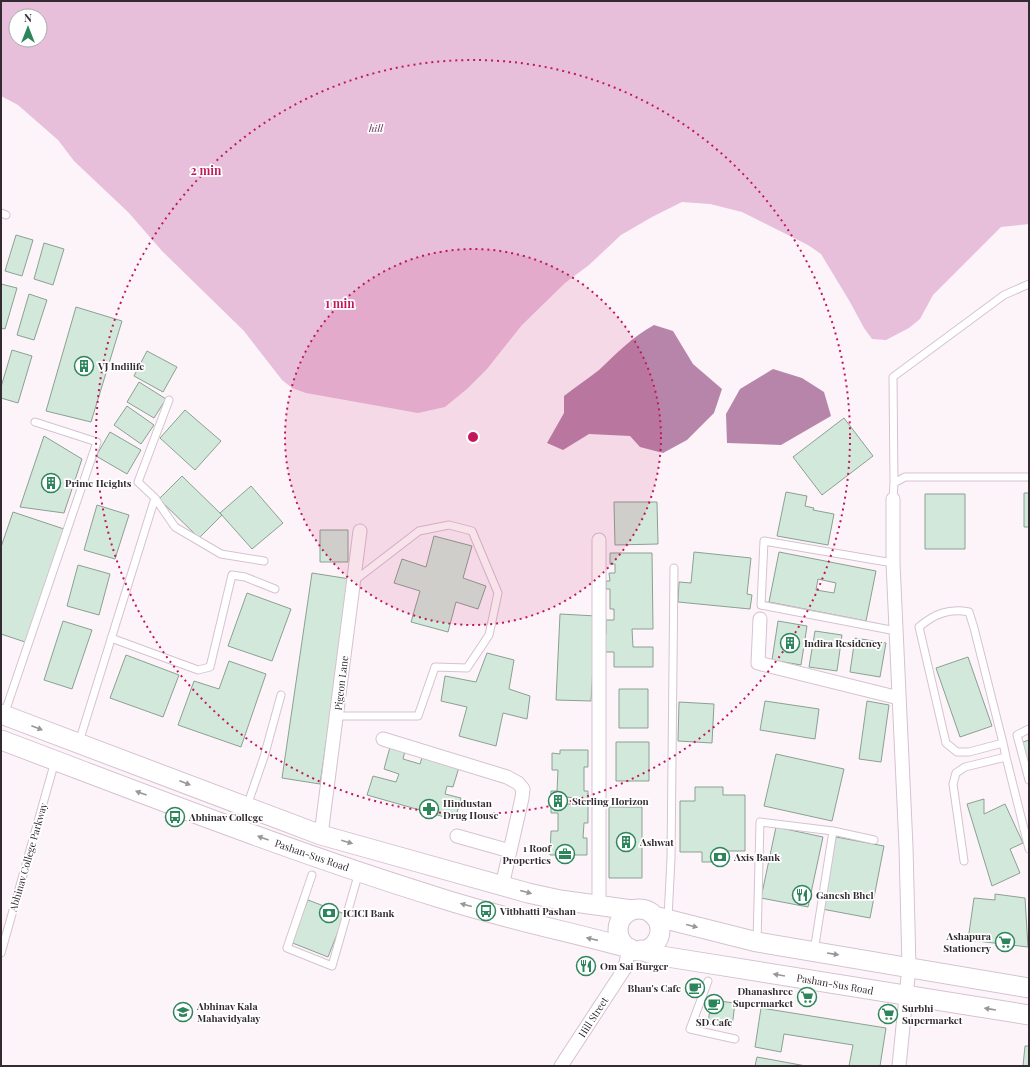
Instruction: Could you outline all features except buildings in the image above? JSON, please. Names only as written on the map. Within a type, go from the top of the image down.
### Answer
[{"type":"main road","points":[[3,714],[321,835],[502,886],[560,900],[632,910],[644,910],[661,918],[757,942],[1029,988]]},
{"type":"main road","name":"Pashan-Sus Road","points":[[1,740],[313,857],[441,899],[549,929],[655,955],[1029,1015]]},
{"type":"main road","points":[[632,910],[624,915],[619,924],[618,933],[622,942],[635,949],[650,948],[658,937],[661,918]]},
{"type":"street","points":[[893,499],[893,563],[906,847],[909,967],[899,1066]]},
{"type":"street","name":"Pigeon Lane","points":[[321,835],[360,531]]},
{"type":"street","points":[[599,540],[599,906]]},
{"type":"street","points":[[760,619],[758,663],[899,698]]},
{"type":"street","points":[[383,739],[507,777],[518,782],[523,789],[522,798],[502,886]]},
{"type":"street","points":[[457,836],[510,851]]},
{"type":"street","name":"Hill Street","points":[[561,1066],[635,949]]},
{"type":"lane","points":[[893,499],[893,377],[1004,295],[1029,284]]},
{"type":"lane","points":[[169,400],[138,482],[155,498],[175,527],[221,554],[264,561]]},
{"type":"lane","points":[[3,714],[97,442],[35,422]]},
{"type":"lane","points":[[894,483],[905,478],[1029,477]]},
{"type":"lane","points":[[79,743],[155,498]]},
{"type":"lane","points":[[336,716],[418,716],[435,667],[467,668],[489,635],[498,593],[472,531],[449,525],[419,531],[354,581]]},
{"type":"lane","points":[[893,563],[764,541],[761,605],[896,631]]},
{"type":"lane","points":[[661,918],[674,568]]},
{"type":"lane","points":[[111,638],[198,670],[210,667],[232,575],[245,576],[275,589]]},
{"type":"lane","points":[[1002,743],[969,752],[957,752],[946,743],[919,627],[928,619],[942,612],[962,610],[970,612],[1029,848]]},
{"type":"lane","points":[[246,806],[264,757],[281,695]]},
{"type":"lane","points":[[1029,729],[1017,735],[1029,780]]},
{"type":"lane","points":[[964,861],[953,784],[956,773],[965,767],[1006,757]]},
{"type":"lane","name":"Abhinav College Parkway","points":[[1,953],[55,761]]},
{"type":"lane","points":[[757,942],[760,822],[833,831],[874,840]]},
{"type":"lane","points":[[814,951],[833,831]]},
{"type":"lane","points":[[312,875],[286,948],[332,966],[359,872]]},
{"type":"lane","points":[[708,981],[690,1029],[735,1039]]},
{"type":"green space","name":"hill","points":[[1,1],[1029,1],[1029,224],[1001,227],[933,295],[920,319],[909,328],[886,340],[872,339],[864,328],[821,254],[808,245],[742,212],[710,204],[682,202],[621,235],[589,265],[565,283],[522,325],[487,369],[467,389],[445,407],[418,413],[306,393],[292,388],[282,380],[244,331],[162,251],[129,213],[74,161],[58,140],[18,105],[1,96]]},
{"type":"shaded area","points":[[654,325],[673,331],[693,364],[722,389],[714,413],[687,440],[663,453],[640,447],[630,436],[589,434],[563,450],[547,443],[564,413],[564,396],[599,370],[632,340]]},
{"type":"shaded area","points":[[773,369],[802,378],[824,392],[831,416],[781,445],[727,443],[726,414],[740,389]]},
{"type":"place","name":"VJ Indilife","points":[[84,366]]},
{"type":"place","name":"Prime Heights","points":[[51,483]]},
{"type":"place","name":"Indira Residency","points":[[790,643]]},
{"type":"place","name":"Sterling Horizon","points":[[558,801]]},
{"type":"place","name":"Hindustan Drug House","points":[[429,809]]},
{"type":"place","name":"Abhinav College","points":[[175,817]]},
{"type":"place","name":"Ashwat","points":[[626,842]]},
{"type":"place","name":"1 Roof Properties","points":[[565,854]]},
{"type":"place","name":"Axis Bank","points":[[720,857]]},
{"type":"place","name":"Ganesh Bhel","points":[[802,895]]},
{"type":"place","name":"Vitbhatti Pashan","points":[[486,911]]},
{"type":"place","name":"ICICI Bank","points":[[329,913]]},
{"type":"place","name":"Ashapura Stationery","points":[[1005,942]]},
{"type":"place","name":"Om Sai Burger","points":[[586,966]]},
{"type":"place","name":"Bhau's Cafe","points":[[695,988]]},
{"type":"place","name":"Dhanashree Supermarket","points":[[807,997]]},
{"type":"place","name":"SD Cafe","points":[[714,1004]]},
{"type":"place","name":"Abhinav Kala Mahavidyalay","points":[[183,1012]]},
{"type":"place","name":"Surbhi Supermarket","points":[[888,1014]]}]
